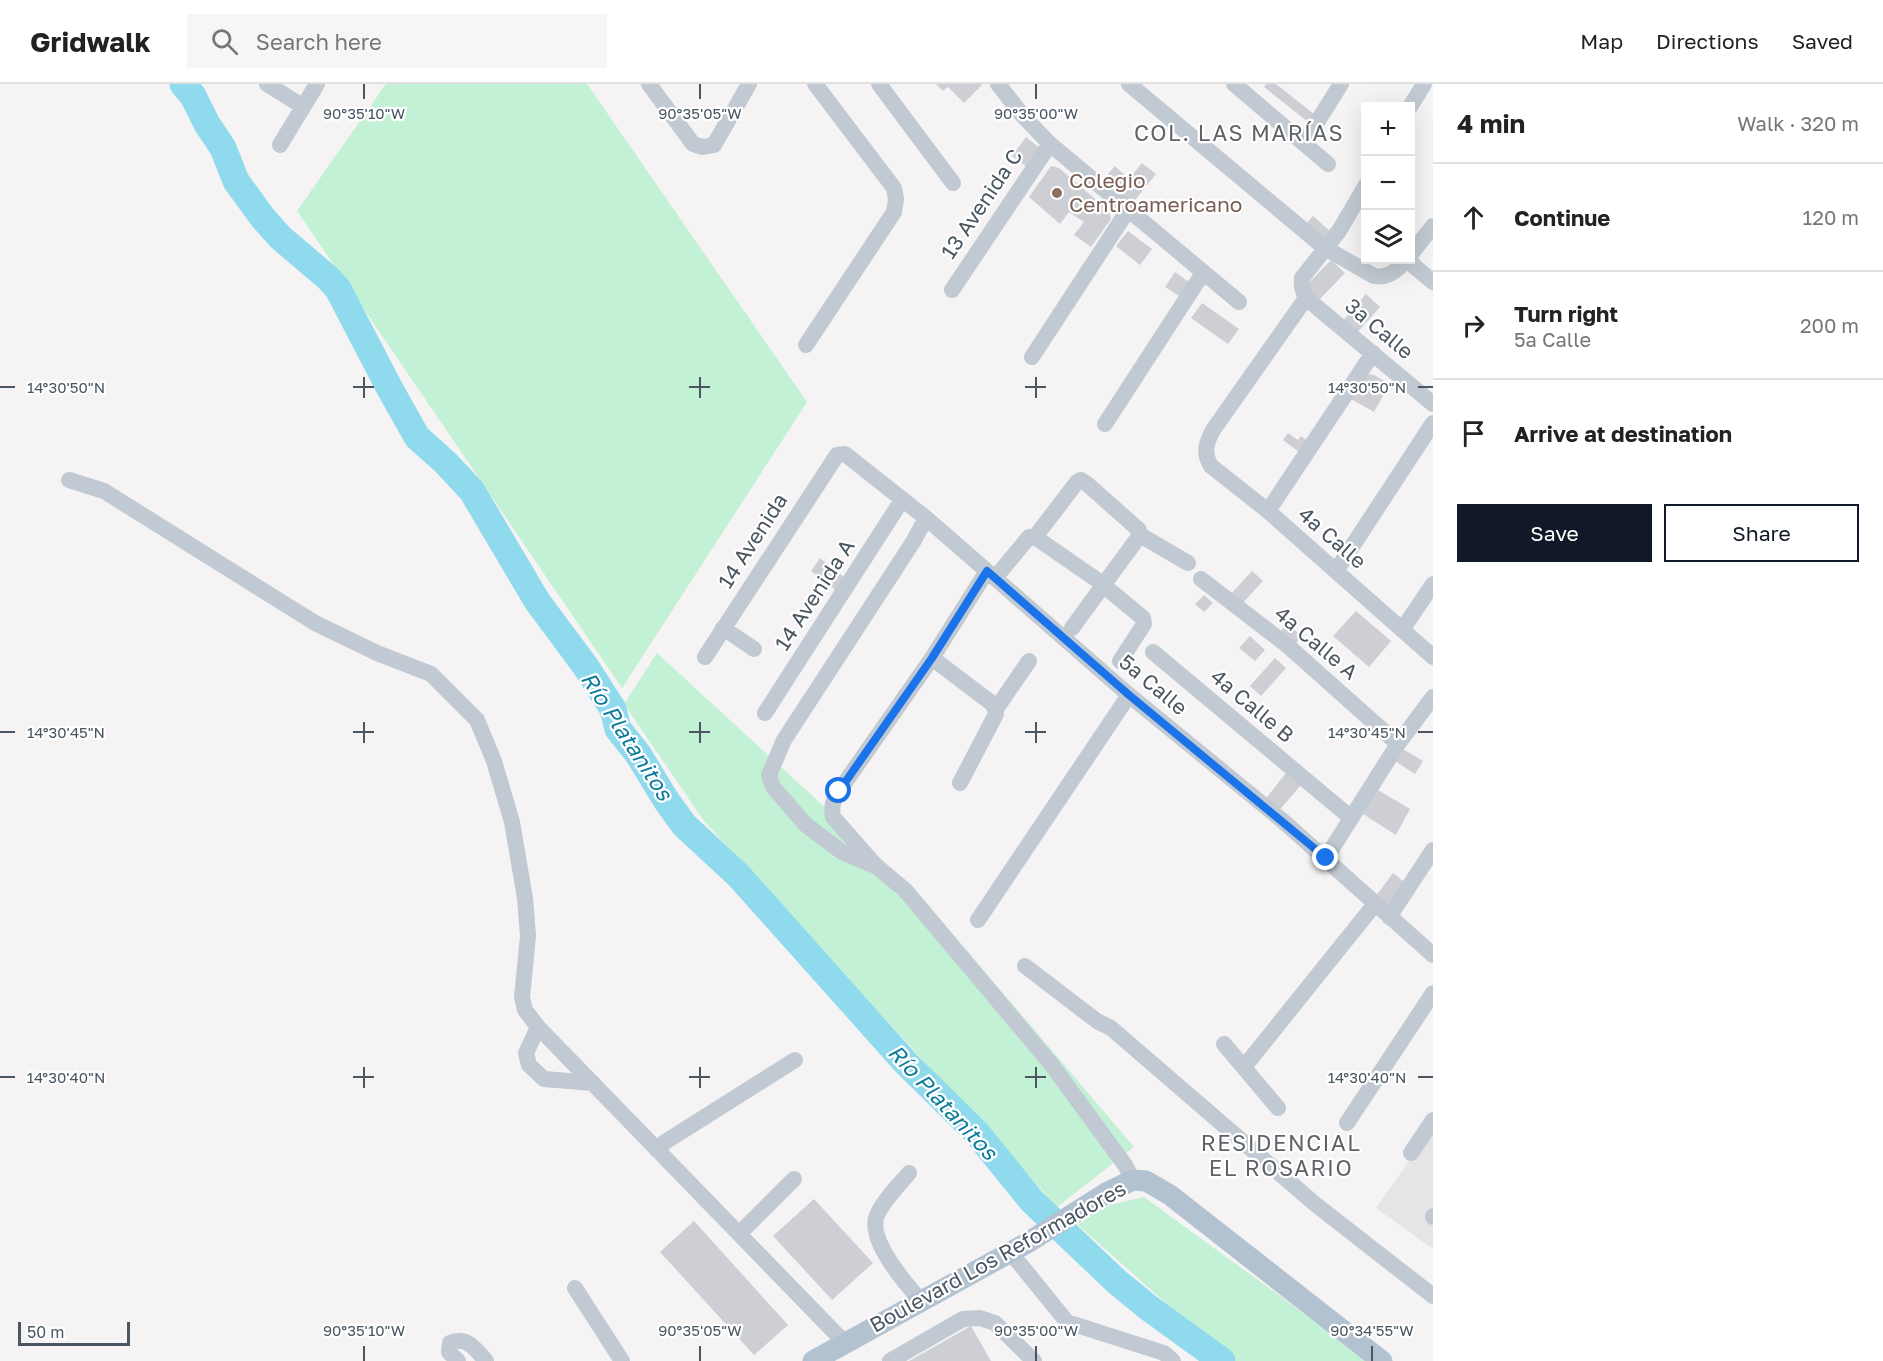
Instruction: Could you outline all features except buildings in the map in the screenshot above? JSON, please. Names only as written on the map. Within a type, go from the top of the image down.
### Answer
[{"type":"main road","name":"Boulevard Los Reformadores","points":[[813,1361],[1019,1248],[1108,1192],[1133,1180],[1146,1181],[1170,1195],[1382,1361]]},
{"type":"street","points":[[267,84],[302,106]]},
{"type":"street","points":[[280,145],[316,84]]},
{"type":"street","points":[[649,84],[693,144],[703,147],[714,145],[749,84]]},
{"type":"street","points":[[806,345],[894,212],[897,199],[894,188],[815,84]]},
{"type":"street","points":[[879,84],[953,183]]},
{"type":"street","points":[[998,84],[1023,116],[1050,144],[1239,302]]},
{"type":"street","points":[[1129,84],[1325,248],[1381,278],[1389,275],[1403,264]]},
{"type":"street","points":[[1234,84],[1252,90],[1328,164]]},
{"type":"street","points":[[1304,143],[1341,84]]},
{"type":"street","points":[[1413,102],[1424,84]]},
{"type":"street","name":"13 Avenida C","points":[[952,290],[1050,144]]},
{"type":"street","points":[[1304,291],[1306,273],[1339,231],[1361,192]]},
{"type":"street","points":[[1032,357],[1128,210]]},
{"type":"street","points":[[1415,249],[1433,226]]},
{"type":"street","points":[[1413,264],[1433,282]]},
{"type":"street","points":[[1105,424],[1203,273]]},
{"type":"street","name":"3a Calle","points":[[1304,291],[1433,404]]},
{"type":"street","name":"4a Calle","points":[[1304,291],[1207,440],[1207,460],[1211,466],[1268,512],[1433,657]]},
{"type":"street","points":[[1268,512],[1373,353]]},
{"type":"street","points":[[1336,571],[1433,423]]},
{"type":"street","name":"5a Calle","points":[[841,453],[926,518],[1129,695],[1326,858],[1389,917],[1432,951]]},
{"type":"street","name":"14 Avenida","points":[[705,657],[837,455],[841,453]]},
{"type":"street","points":[[69,480],[104,491],[315,623],[377,653],[431,674],[477,720],[494,761],[512,822],[525,898],[528,936],[522,997],[525,1010],[538,1027],[845,1343]]},
{"type":"street","points":[[1035,537],[1077,482],[1081,480],[1139,530],[1140,535],[1188,563]]},
{"type":"street","name":"14 Avenida A","points":[[765,713],[902,500]]},
{"type":"street","points":[[876,866],[842,852],[806,825],[773,787],[769,775],[784,740],[913,542],[926,518]]},
{"type":"street","points":[[1072,628],[1140,535]]},
{"type":"street","points":[[1120,661],[1144,624],[1143,618],[1102,585],[1035,537],[1029,537],[991,575],[833,800],[832,809],[833,817],[876,866],[905,890],[1051,1064],[1125,1165],[1133,1180]]},
{"type":"street","name":"4a Calle A","points":[[1201,579],[1288,646],[1398,744]]},
{"type":"street","points":[[1402,630],[1433,584]]},
{"type":"street","points":[[723,628],[754,649]]},
{"type":"street","name":"4a Calle B","points":[[1153,652],[1350,817]]},
{"type":"street","points":[[932,658],[994,705],[996,709]]},
{"type":"street","points":[[960,783],[996,714],[996,709],[1029,661]]},
{"type":"street","points":[[978,920],[1129,695]]},
{"type":"street","points":[[1326,858],[1398,744],[1433,697]]},
{"type":"street","points":[[1389,917],[1433,850]]},
{"type":"street","points":[[1244,1067],[1375,904]]},
{"type":"street","points":[[1024,966],[1097,1021],[1111,1028],[1315,1204],[1433,1296]]},
{"type":"street","points":[[1347,1123],[1433,993]]},
{"type":"street","points":[[538,1027],[526,1053],[529,1065],[544,1079],[593,1083]]},
{"type":"street","points":[[1224,1044],[1278,1108]]},
{"type":"street","points":[[657,1150],[665,1142],[795,1059]]},
{"type":"street","points":[[1411,1153],[1433,1120]]},
{"type":"street","points":[[909,1173],[886,1201],[876,1218],[877,1238],[904,1282],[921,1301]]},
{"type":"street","points":[[740,1233],[794,1179]]},
{"type":"street","points":[[1019,1248],[1067,1322],[1164,1353],[1173,1361]]},
{"type":"street","points":[[575,1288],[622,1361]]},
{"type":"street","points":[[890,1361],[963,1319],[980,1318],[995,1323],[1034,1361]]},
{"type":"street","points":[[458,1361],[449,1352],[450,1343],[457,1340],[464,1340],[470,1344],[486,1361]]},
{"type":"shaded area","points":[[1433,1127],[1433,1249],[1376,1208]]},
{"type":"green space","points":[[386,84],[587,84],[807,402],[622,688],[297,211]]},
{"type":"green space","points":[[657,653],[918,893],[1134,1147],[1057,1207],[704,821],[624,704]]},
{"type":"green space","points":[[1144,1197],[1369,1361],[1231,1361],[1078,1225],[1106,1206]]},
{"type":"waterway","name":"Río Platanitos","points":[[183,84],[193,96],[207,124],[223,148],[236,181],[263,218],[281,238],[338,289],[417,437],[472,491],[537,601],[586,667],[613,709],[618,729],[638,754],[684,825],[738,875],[906,1063],[976,1132],[1032,1201],[1116,1281],[1222,1361]]},
{"type":"place","name":"Colegio Centroamericano","points":[[1057,193]]},
{"type":"district","name":"COL. LAS MARÍAS","points":[[1239,133]]},
{"type":"district","name":"RESIDENCIAL EL ROSARIO","points":[[1281,1156]]},
{"type":"route","points":[[839,791],[932,658],[987,571],[1129,695],[1326,858]]}]
